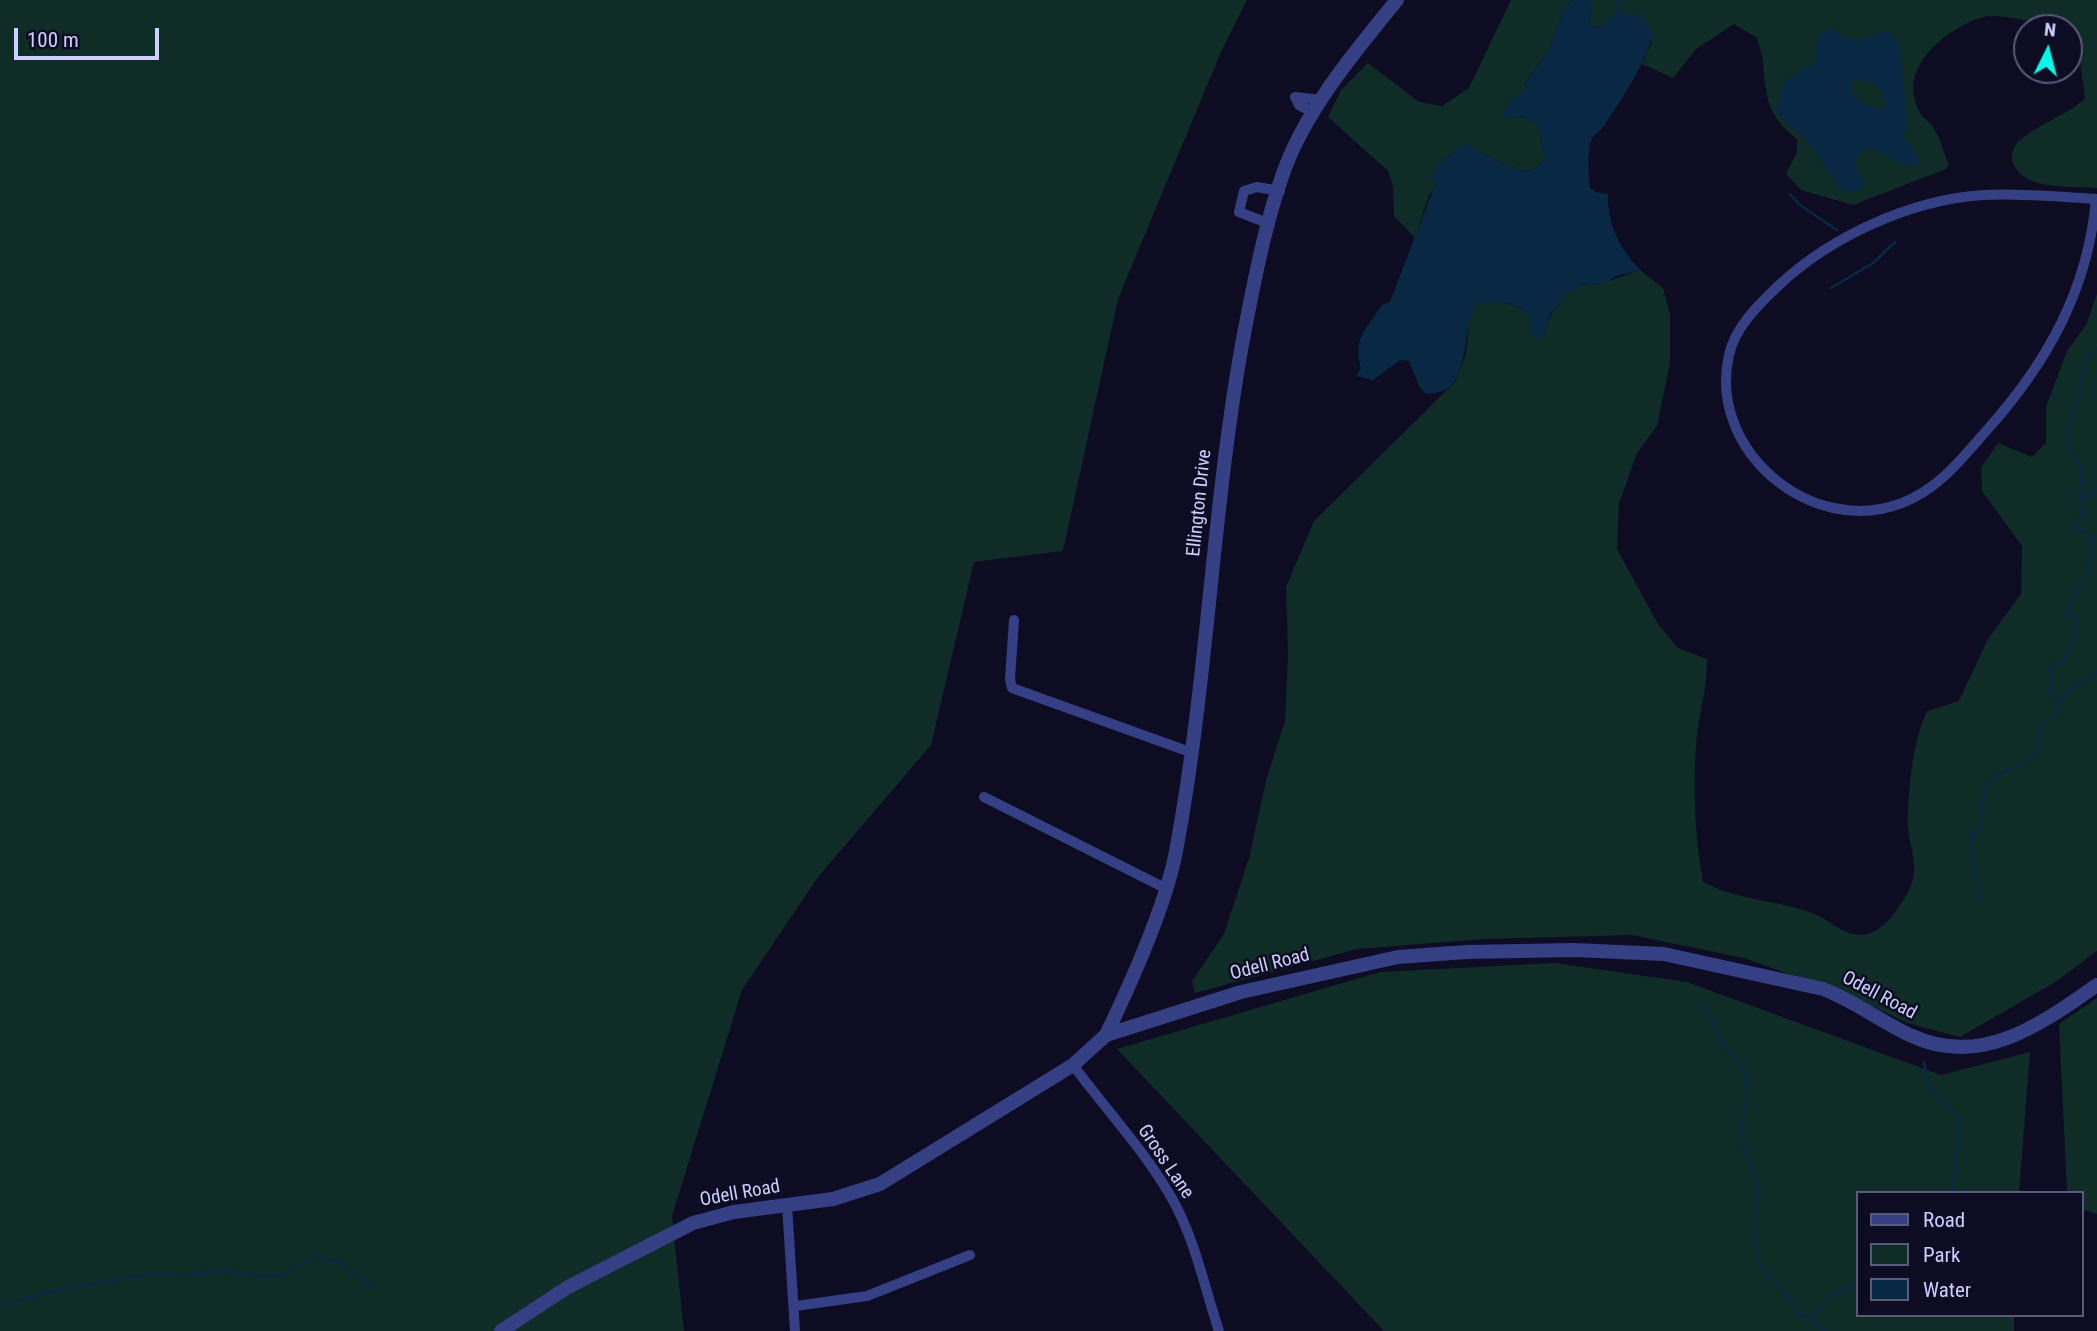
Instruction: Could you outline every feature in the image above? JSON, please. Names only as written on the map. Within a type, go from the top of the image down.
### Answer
[{"type":"street","name":"Ellington Drive","points":[[1106,1035],[1165,888],[1176,851],[1206,639],[1223,458],[1251,294],[1270,224],[1288,160],[1314,113],[1397,0]]},
{"type":"street","points":[[1314,113],[1299,105],[1295,97],[1322,100]]},
{"type":"street","points":[[1270,224],[1245,216],[1239,212],[1239,205],[1244,191],[1252,188],[1280,191]]},
{"type":"street","points":[[2017,194],[2096,199],[2091,237],[2079,284],[2061,329],[2042,361],[2003,412],[1942,479],[1902,503],[1881,508],[1853,509],[1808,501],[1777,483],[1757,464],[1737,431],[1727,406],[1725,382],[1730,351],[1755,309],[1804,262],[1878,222],[1952,200],[1981,195],[2017,194]]},
{"type":"street","points":[[1014,620],[1009,684],[1012,688],[1190,752]]},
{"type":"street","points":[[984,797],[1165,888]]},
{"type":"street","name":"Odell Road","points":[[501,1331],[561,1291],[672,1232],[707,1218],[833,1199],[880,1184],[1073,1065],[1106,1035],[1123,1032],[1198,1004],[1341,968],[1398,957],[1466,951],[1633,951],[1700,960],[1823,989],[1847,998],[1910,1035],[1955,1048],[1984,1046],[2017,1035],[2051,1017],[2097,985]]},
{"type":"street","name":"Gross Lane","points":[[1073,1065],[1147,1160],[1171,1197],[1192,1244],[1219,1331]]},
{"type":"street","points":[[787,1205],[796,1306],[795,1331]]},
{"type":"street","points":[[796,1306],[867,1296],[924,1276],[970,1255]]},
{"type":"green space","points":[[0,0],[1247,0],[1221,52],[1118,299],[1063,551],[974,562],[931,745],[818,877],[742,990],[672,1216],[684,1331],[0,1331]]},
{"type":"green space","points":[[1511,0],[1572,0],[1564,10],[1547,53],[1525,83],[1527,89],[1503,119],[1522,116],[1538,125],[1545,159],[1534,169],[1525,171],[1508,166],[1465,144],[1436,166],[1435,188],[1429,195],[1415,238],[1394,216],[1393,186],[1388,171],[1328,117],[1341,90],[1368,63],[1419,102],[1442,106],[1469,88]]},
{"type":"green space","points":[[1593,0],[2097,0],[2097,188],[2038,183],[2019,172],[2012,160],[2014,148],[2023,137],[2085,99],[2083,14],[2013,14],[2013,18],[1984,17],[1971,21],[1942,39],[1927,54],[1916,72],[1913,92],[1920,113],[1933,127],[1949,164],[1946,169],[1853,205],[1801,190],[1786,174],[1797,152],[1797,139],[1784,127],[1769,104],[1757,38],[1734,24],[1696,49],[1673,78],[1642,64],[1652,42],[1620,11],[1601,26],[1594,27],[1589,22]]},
{"type":"green space","points":[[1640,270],[1663,288],[1670,315],[1670,363],[1657,426],[1637,453],[1619,504],[1617,549],[1658,624],[1678,648],[1707,659],[1697,734],[1695,779],[1696,831],[1703,882],[1729,893],[1810,912],[1841,930],[1863,935],[1884,925],[1905,898],[1911,885],[1914,862],[1908,827],[1910,785],[1915,747],[1927,711],[1959,701],[1988,639],[2021,594],[2022,546],[1982,491],[1981,468],[1998,443],[2032,457],[2046,443],[2046,407],[2067,351],[2086,325],[2097,294],[2097,951],[2057,981],[1960,1037],[1907,1023],[1853,997],[1744,958],[1632,935],[1484,939],[1357,949],[1195,993],[1192,981],[1224,934],[1249,858],[1266,781],[1285,721],[1288,653],[1286,587],[1314,521],[1456,381],[1466,354],[1469,319],[1474,307],[1495,302],[1516,307],[1529,313],[1529,323],[1544,336],[1548,320],[1557,305],[1575,288],[1602,284]]},
{"type":"green space","points":[[1555,963],[1687,982],[1941,1075],[2030,1052],[2019,1191],[1856,1191],[1856,1317],[2014,1317],[2014,1331],[1384,1331],[1117,1049],[1380,972]]},
{"type":"green space","points":[[2097,998],[2097,1214],[2083,1210],[2083,1191],[2067,1191],[2059,1024]]},
{"type":"water","points":[[1572,0],[1593,0],[1589,22],[1594,27],[1601,26],[1619,11],[1642,17],[1653,32],[1647,53],[1632,81],[1603,127],[1593,137],[1588,157],[1590,188],[1608,194],[1612,226],[1626,253],[1640,270],[1616,276],[1602,285],[1584,284],[1570,291],[1550,314],[1544,336],[1539,340],[1529,334],[1529,313],[1509,304],[1495,302],[1474,307],[1458,376],[1451,386],[1440,392],[1425,393],[1419,386],[1409,361],[1400,360],[1373,380],[1356,376],[1361,368],[1358,348],[1361,337],[1381,307],[1390,302],[1436,182],[1431,179],[1436,166],[1466,143],[1498,161],[1525,171],[1534,169],[1545,159],[1538,125],[1522,116],[1502,120],[1508,103],[1527,89],[1525,84],[1547,53],[1564,10]]},
{"type":"water","points":[[1829,28],[1854,40],[1889,31],[1900,44],[1907,119],[1904,137],[1917,156],[1917,164],[1913,167],[1875,151],[1863,149],[1855,164],[1866,183],[1854,193],[1839,187],[1807,141],[1782,118],[1776,110],[1784,82],[1815,62],[1818,37]],"holes":[[[1861,80],[1881,90],[1885,106],[1881,109],[1875,108],[1857,98],[1850,84]]]},
{"type":"waterway","points":[[1619,0],[1619,11]]},
{"type":"waterway","points":[[1790,194],[1800,205],[1837,230]]},
{"type":"waterway","points":[[1831,288],[1873,263],[1895,242]]},
{"type":"waterway","points":[[1979,903],[1971,843],[1972,836],[1980,831],[1981,807],[1988,781],[2035,756],[2042,727],[2058,713],[2059,703],[2052,691],[2050,665],[2062,664],[2073,640],[2077,616],[2067,612],[2068,606],[2087,572],[2093,540],[2092,536],[2075,528],[2083,511],[2079,495],[2082,475],[2077,460],[2070,452],[2067,427],[2073,418],[2079,397],[2086,355],[2097,349]]},
{"type":"waterway","points":[[2080,499],[2092,494],[2097,487]]},
{"type":"waterway","points":[[2060,701],[2069,690],[2097,671]]},
{"type":"waterway","points":[[1703,1002],[1723,1044],[1743,1069],[1749,1092],[1741,1125],[1743,1143],[1758,1185],[1754,1231],[1760,1267],[1795,1304],[1796,1313],[1809,1318],[1825,1331]]},
{"type":"waterway","points":[[1924,1062],[1933,1092],[1957,1113],[1960,1130],[1952,1191]]},
{"type":"waterway","points":[[0,1306],[44,1293],[148,1274],[187,1275],[220,1270],[265,1277],[284,1275],[316,1255],[337,1262],[376,1288]]},
{"type":"waterway","points":[[1810,1318],[1831,1296],[1856,1284]]}]
